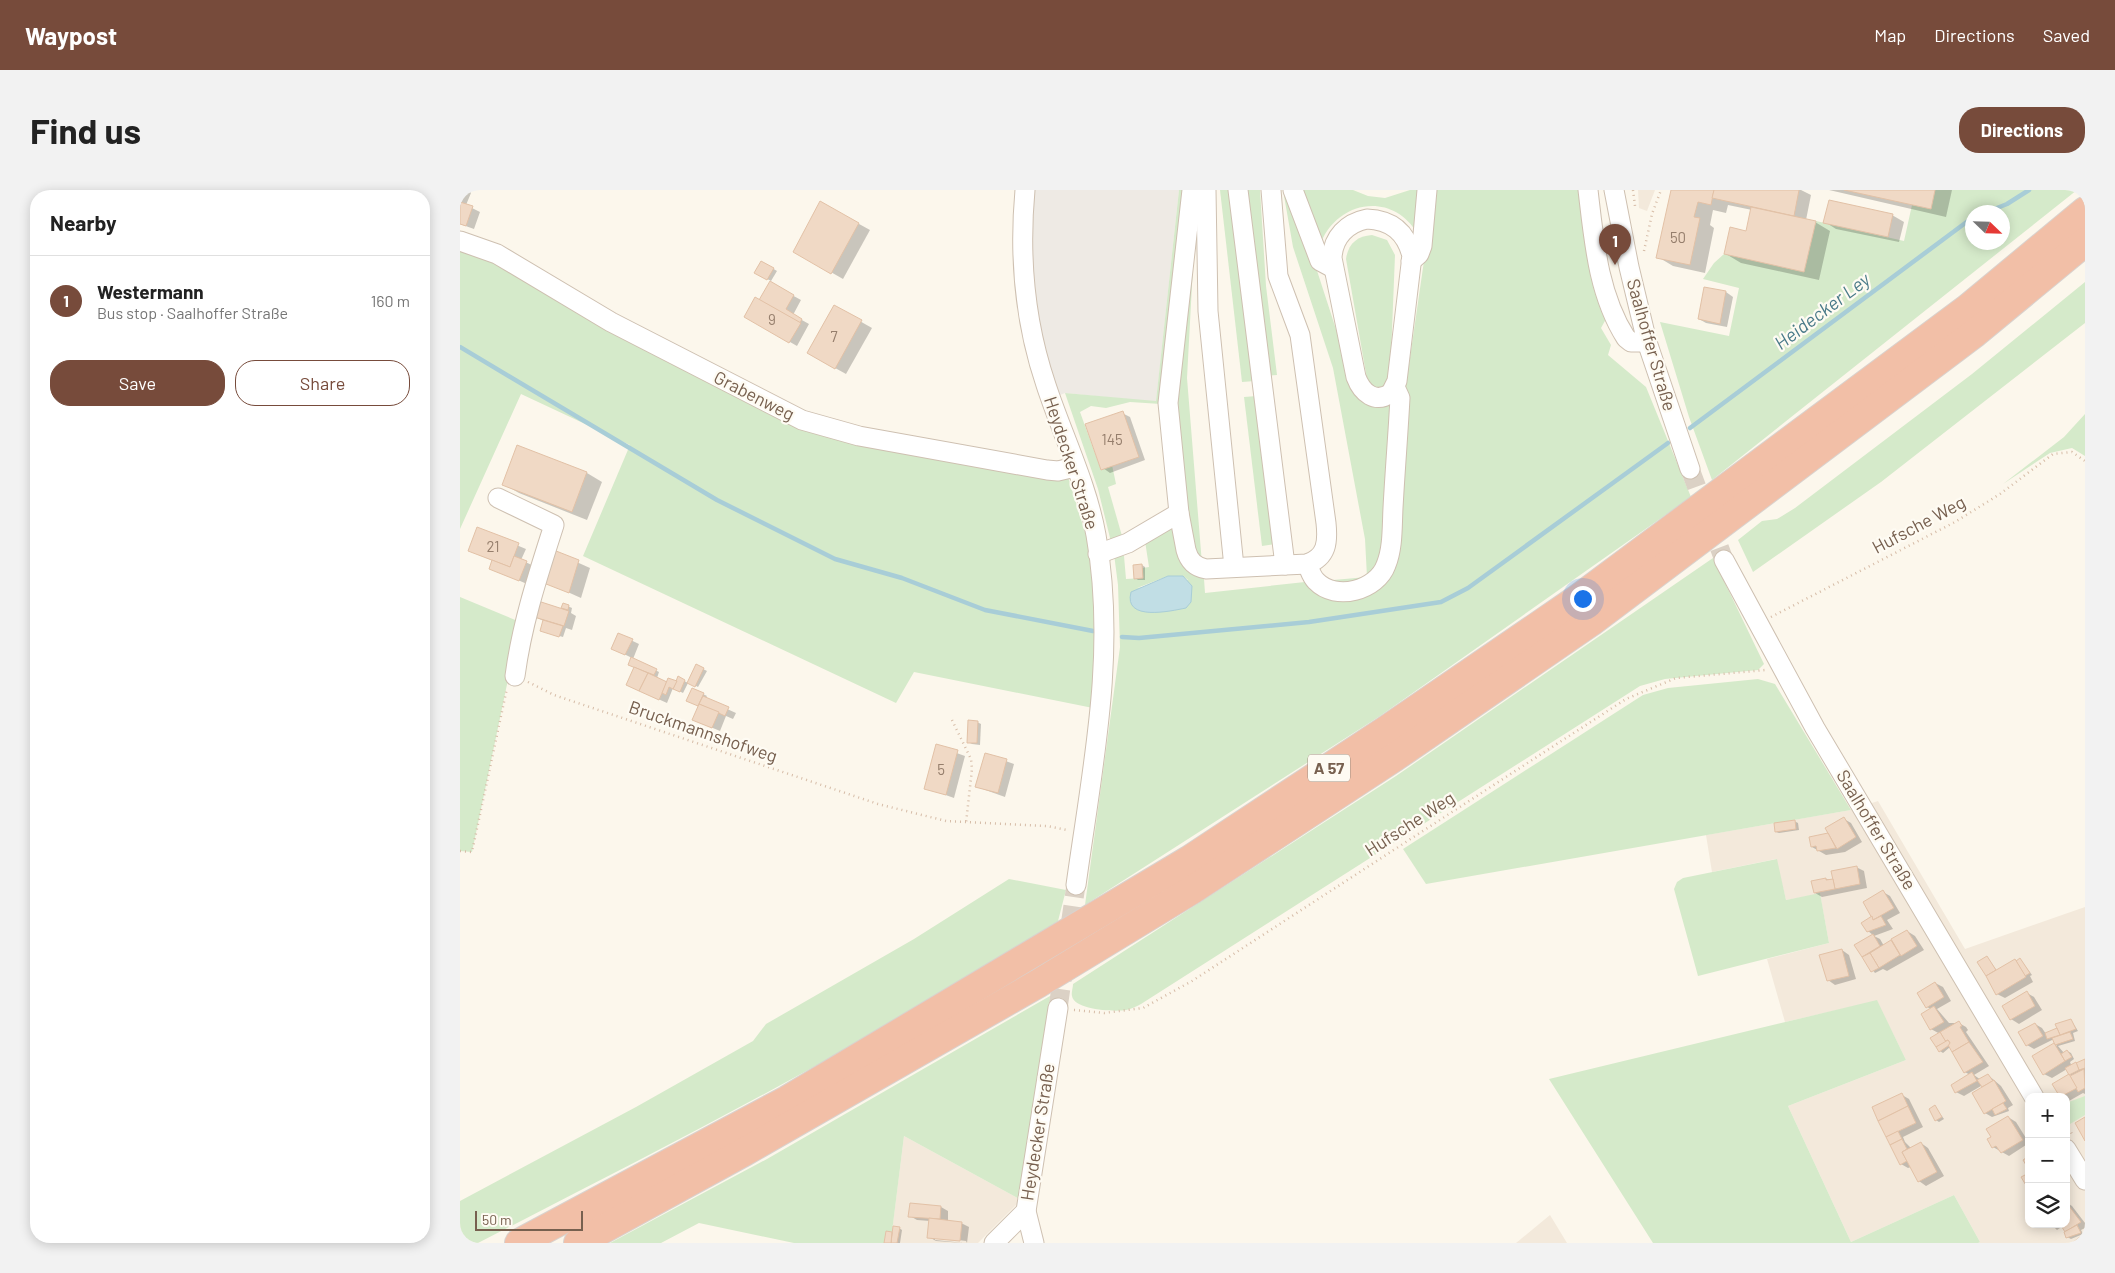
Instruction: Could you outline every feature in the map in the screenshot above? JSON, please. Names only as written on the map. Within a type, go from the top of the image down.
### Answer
[{"type":"highway","name":"A 57","points":[[519,1243],[787,1100],[1189,860],[1386,730],[1576,600],[1968,308],[2085,211]]},
{"type":"highway","name":"A 57","points":[[578,1243],[744,1152],[1039,983],[1192,890],[1395,757],[1591,622],[1975,333],[2085,242]]},
{"type":"street","name":"Heydecker Straße","points":[[1025,190],[1023,252],[1029,324],[1045,383],[1092,519],[1104,598],[1105,650],[1100,709],[1076,885]]},
{"type":"street","points":[[1192,190],[1168,403],[1179,513],[1186,550],[1191,561],[1206,569],[1307,564],[1316,561],[1323,554],[1327,535],[1300,335],[1278,276],[1271,190]]},
{"type":"street","points":[[1206,190],[1208,310],[1234,567]]},
{"type":"street","points":[[1238,190],[1285,565]]},
{"type":"street","points":[[1293,190],[1320,261],[1333,268]]},
{"type":"street","points":[[1411,260],[1419,254],[1422,246],[1427,190]]},
{"type":"street","points":[[1588,190],[1599,265],[1609,306],[1626,338],[1631,342],[1647,342]]},
{"type":"street","name":"Saalhoffer Straße","points":[[1614,190],[1629,267],[1647,342],[1690,469]]},
{"type":"street","points":[[1307,564],[1317,582],[1323,587],[1338,591],[1362,588],[1370,585],[1382,574],[1390,549],[1400,398],[1395,387],[1411,260],[1407,240],[1397,228],[1383,221],[1367,219],[1352,224],[1340,234],[1332,250],[1333,268],[1360,386],[1374,398],[1386,396],[1395,387]]},
{"type":"street","name":"Grabenweg","points":[[460,241],[497,254],[611,322],[802,420],[859,436],[989,461],[1058,471],[1075,467]]},
{"type":"street","points":[[498,498],[554,525],[524,622],[516,676]]},
{"type":"street","points":[[1098,554],[1128,543],[1179,513]]},
{"type":"street","name":"Saalhoffer Straße","points":[[1724,560],[1782,668],[2032,1093]]},
{"type":"street","name":"Heydecker Straße","points":[[994,1243],[1026,1211],[1058,1008]]},
{"type":"street","points":[[2070,1156],[2085,1180]]},
{"type":"street","points":[[1026,1211],[1034,1243]]},
{"type":"path","points":[[1629,267],[1643,257],[1652,214],[1661,190]]},
{"type":"path","name":"Hufsche Weg","points":[[1759,623],[1955,522],[2000,494],[2053,454],[2072,452],[2085,461]]},
{"type":"path","name":"Hufsche Weg","points":[[1058,1008],[1104,1013],[1143,1008],[1192,981],[1626,699],[1676,678],[1782,668]]},
{"type":"path","points":[[460,851],[472,852],[510,673],[516,676]]},
{"type":"path","name":"Bruckmannshofweg","points":[[516,676],[554,695],[878,804],[946,821],[1047,826],[1083,834]]},
{"type":"path","points":[[952,720],[971,758],[972,769],[966,823]]},
{"type":"shaded area","points":[[1018,190],[1179,190],[1156,402],[1065,393],[1043,402],[1021,330],[1013,245]]},
{"type":"shaded area","points":[[1638,190],[1655,190],[1647,211],[1639,208]]},
{"type":"shaded area","points":[[1878,801],[1965,949],[2085,907],[2085,1243],[1978,1243],[1980,1242],[1954,1195],[1851,1242],[1788,1106],[1906,1060],[1877,1001],[1785,1022],[1767,959],[1829,943],[1820,894],[1786,900],[1776,859],[1712,872],[1706,835],[1851,810]]},
{"type":"shaded area","points":[[904,1136],[1021,1200],[978,1243],[884,1243],[886,1231],[892,1231]]},
{"type":"shaded area","points":[[1550,1215],[1567,1243],[1516,1243]]},
{"type":"green space","points":[[1179,190],[1186,190],[1161,404],[1130,402],[1106,408],[1091,406],[1080,412],[1101,470],[1112,465],[1116,484],[1108,487],[1122,536],[1111,542],[1098,489],[1065,393],[1156,401]]},
{"type":"green space","points":[[1220,190],[1233,190],[1255,381],[1242,382]]},
{"type":"green space","points":[[1243,190],[1260,190],[1266,286],[1277,375],[1264,376]]},
{"type":"green space","points":[[1283,190],[1290,190],[1297,209],[1357,394],[1365,402],[1375,405],[1386,405],[1396,400],[1385,557],[1381,567],[1368,580],[1350,587],[1331,585],[1322,581],[1367,577],[1365,539],[1333,368],[1293,247]]},
{"type":"green space","points":[[1297,190],[1353,190],[1368,196],[1385,198],[1410,190],[1423,190],[1417,233],[1406,219],[1393,211],[1379,206],[1364,207],[1350,211],[1337,220],[1326,232],[1319,248]]},
{"type":"green space","points":[[1432,190],[1581,190],[1606,319],[1601,328],[1611,345],[1608,355],[1646,387],[1691,497],[1380,716],[1085,905],[1120,647],[1118,585],[1114,554],[1119,553],[1124,556],[1126,579],[1142,578],[1142,568],[1149,567],[1145,541],[1172,522],[1184,566],[1204,579],[1205,593],[1305,582],[1377,586],[1426,247]],"holes":[[[1168,576],[1183,576],[1188,580],[1137,588]]]},
{"type":"green space","points":[[1935,190],[2077,190],[2010,243],[2010,205],[1965,205],[1965,250],[2001,250],[1712,480],[1689,417],[1660,322],[1729,336],[1739,288],[1703,279],[1714,263],[1724,254],[1804,272],[1816,221],[1904,241],[1912,205],[1931,209]]},
{"type":"green space","points":[[1195,229],[1187,378],[1202,564],[1195,560],[1175,428]]},
{"type":"green space","points":[[1372,235],[1387,240],[1395,255],[1390,380],[1382,390],[1373,388],[1367,379],[1346,259],[1349,249],[1354,242],[1362,237]]},
{"type":"green space","points":[[460,241],[802,420],[1065,467],[1092,555],[1099,611],[1093,708],[914,672],[896,703],[583,556],[630,445],[521,394],[460,529]]},
{"type":"green space","points":[[2085,282],[2085,323],[1881,482],[1753,572],[1738,540],[1762,521],[1777,519],[1795,508],[1972,374]]},
{"type":"green space","points":[[1257,396],[1276,544],[1262,546],[1244,397]]},
{"type":"green space","points":[[2085,414],[2085,456],[2072,448],[2050,453],[2003,484],[2064,437]]},
{"type":"green space","points":[[1713,558],[1764,664],[1758,670],[1665,679],[1640,686],[1141,1004],[1126,1010],[1113,1011],[1087,1007],[1074,1001],[1072,995],[1073,984],[1396,776]]},
{"type":"green space","points":[[460,597],[520,622],[472,852],[460,851]]},
{"type":"green space","points":[[1758,679],[1775,684],[1851,810],[1426,884],[1403,849],[1643,695],[1668,688]]},
{"type":"green space","points":[[1777,859],[1786,900],[1820,893],[1829,943],[1698,976],[1674,889],[1677,882],[1683,878]]},
{"type":"green space","points":[[1009,879],[1066,890],[1058,921],[917,1008],[772,1090],[478,1243],[460,1243],[460,1201],[636,1107],[753,1041],[766,1024],[914,939]]},
{"type":"green space","points":[[1050,996],[1048,1032],[1021,1200],[904,1136],[892,1232],[886,1231],[884,1243],[794,1243],[699,1223],[661,1243],[610,1243],[767,1159]]},
{"type":"green space","points":[[1877,1000],[1906,1060],[1788,1106],[1851,1242],[1954,1195],[1980,1242],[1978,1243],[1653,1243],[1549,1079]]},
{"type":"green space","points":[[2085,1096],[2085,1115],[2070,1124],[2070,1102]]},
{"type":"water","points":[[1168,576],[1183,576],[1192,586],[1191,602],[1186,608],[1150,612],[1134,608],[1130,601],[1131,592]]},
{"type":"building","points":[[1671,190],[1714,190],[1711,205],[1698,202],[1694,217],[1700,218],[1690,265],[1656,258]]},
{"type":"building","points":[[1714,190],[1799,190],[1794,216],[1712,198]]},
{"type":"building","points":[[1844,190],[1935,190],[1931,209]]},
{"type":"building","points":[[1829,200],[1893,214],[1888,237],[1823,223]]},
{"type":"building","points":[[820,201],[859,223],[831,274],[793,252]]},
{"type":"building","points":[[460,202],[473,206],[466,226],[460,224]]},
{"type":"building","points":[[1751,207],[1816,221],[1804,272],[1724,254],[1730,227],[1746,231]]},
{"type":"building","points":[[761,261],[774,268],[767,280],[754,273]]},
{"type":"building","points":[[770,281],[794,295],[786,309],[802,319],[800,323],[759,300]]},
{"type":"building","points":[[1704,287],[1726,291],[1720,324],[1698,319]]},
{"type":"building","points":[[755,297],[801,323],[789,343],[744,317]]},
{"type":"building","points":[[834,305],[862,320],[835,369],[807,353]]},
{"type":"building","points":[[1123,411],[1139,457],[1101,470],[1085,424]]},
{"type":"building","points":[[517,445],[587,472],[572,512],[502,485]]},
{"type":"building","points":[[477,527],[519,543],[510,567],[468,551]]},
{"type":"building","points":[[551,549],[579,560],[569,593],[541,582]]},
{"type":"building","points":[[514,556],[527,561],[519,581],[489,569],[492,560],[510,567]]},
{"type":"building","points":[[1142,564],[1143,578],[1134,579],[1133,565]]},
{"type":"building","points":[[535,600],[569,611],[564,626],[531,616]]},
{"type":"building","points":[[563,603],[569,605],[568,610],[561,608]]},
{"type":"building","points":[[543,620],[563,626],[559,637],[540,631]]},
{"type":"building","points":[[618,633],[633,639],[625,655],[611,649]]},
{"type":"building","points":[[631,657],[657,669],[654,675],[628,665]]},
{"type":"building","points":[[696,664],[704,668],[695,687],[687,683]]},
{"type":"building","points":[[634,667],[648,673],[639,691],[626,685]]},
{"type":"building","points":[[648,673],[667,682],[659,700],[639,691]]},
{"type":"building","points":[[678,676],[685,680],[680,692],[673,689]]},
{"type":"building","points":[[668,678],[677,681],[673,689],[669,687],[666,695],[662,693]]},
{"type":"building","points":[[692,688],[704,693],[698,706],[686,701]]},
{"type":"building","points":[[703,696],[729,707],[725,716],[699,704]]},
{"type":"building","points":[[699,704],[719,712],[712,728],[692,720]]},
{"type":"building","points":[[968,720],[978,721],[977,743],[967,743]]},
{"type":"building","points":[[936,744],[958,750],[946,795],[924,789]]},
{"type":"building","points":[[985,753],[1007,759],[998,793],[975,787]]},
{"type":"building","points":[[1844,817],[1856,837],[1837,849],[1825,828]]},
{"type":"building","points":[[1795,820],[1796,829],[1775,832],[1774,823]]},
{"type":"building","points":[[1828,833],[1836,848],[1817,851],[1816,846],[1811,847],[1809,837]]},
{"type":"building","points":[[1857,866],[1860,884],[1835,889],[1831,871]]},
{"type":"building","points":[[1826,878],[1826,880],[1833,879],[1835,889],[1814,893],[1811,881]]},
{"type":"building","points":[[1883,890],[1894,908],[1873,920],[1863,902]]},
{"type":"building","points":[[1872,916],[1873,920],[1881,916],[1886,925],[1867,932],[1861,923]]},
{"type":"building","points":[[1907,930],[1917,946],[1901,956],[1891,939]]},
{"type":"building","points":[[1873,934],[1880,946],[1862,957],[1854,945]]},
{"type":"building","points":[[1891,940],[1900,955],[1879,968],[1870,953]]},
{"type":"building","points":[[1842,949],[1849,976],[1827,981],[1819,955]]},
{"type":"building","points":[[1870,953],[1879,968],[1871,972],[1862,957]]},
{"type":"building","points":[[1987,956],[1996,970],[1986,976],[1977,962]]},
{"type":"building","points":[[2020,958],[2030,973],[2025,976],[2016,961]]},
{"type":"building","points":[[2015,959],[2026,977],[1996,995],[1986,976]]},
{"type":"building","points":[[1935,982],[1944,997],[1926,1008],[1917,993]]},
{"type":"building","points":[[2027,991],[2035,1006],[2010,1020],[2002,1006]]},
{"type":"building","points":[[1934,1006],[1944,1022],[1930,1030],[1921,1014]]},
{"type":"building","points":[[2071,1019],[2076,1029],[2060,1035],[2055,1024]]},
{"type":"building","points":[[1959,1021],[1962,1026],[1960,1027],[1969,1042],[1952,1052],[1948,1045],[1950,1043],[1948,1040],[1945,1041],[1940,1032]]},
{"type":"building","points":[[2035,1023],[2043,1036],[2026,1046],[2018,1032]]},
{"type":"building","points":[[2057,1028],[2060,1035],[2047,1039],[2045,1033]]},
{"type":"building","points":[[1940,1032],[1946,1042],[1936,1047],[1930,1038]]},
{"type":"building","points":[[2070,1032],[2073,1039],[2055,1045],[2052,1038]]},
{"type":"building","points":[[1948,1040],[1950,1043],[1948,1046],[1939,1052],[1936,1047]]},
{"type":"building","points":[[1969,1042],[1983,1062],[1964,1073],[1952,1052]]},
{"type":"building","points":[[2054,1043],[2065,1061],[2043,1075],[2032,1056]]},
{"type":"building","points":[[2067,1050],[2072,1057],[2065,1061],[2061,1054]]},
{"type":"building","points":[[2085,1059],[2085,1068],[2079,1070],[2076,1063]]},
{"type":"building","points":[[2076,1062],[2079,1070],[2069,1075],[2065,1068]]},
{"type":"building","points":[[2084,1069],[2085,1088],[2078,1092],[2070,1076]]},
{"type":"building","points":[[1972,1072],[1977,1081],[1955,1093],[1951,1085]]},
{"type":"building","points":[[1988,1074],[1993,1081],[1982,1087],[1977,1080]]},
{"type":"building","points":[[2069,1074],[2077,1088],[2068,1093],[2058,1093],[2052,1084]]},
{"type":"building","points":[[1994,1080],[2006,1101],[1984,1114],[1972,1093]]},
{"type":"building","points":[[1902,1093],[1908,1106],[1878,1121],[1872,1107]]},
{"type":"building","points":[[2003,1103],[2007,1109],[1995,1115],[1992,1109]]},
{"type":"building","points":[[1935,1105],[1942,1117],[1935,1121],[1929,1109]]},
{"type":"building","points":[[1908,1106],[1916,1123],[1886,1137],[1878,1121]]},
{"type":"building","points":[[2008,1116],[2023,1140],[2001,1153],[1996,1146],[1992,1148],[1987,1139],[1991,1137],[1986,1129]]},
{"type":"building","points":[[2085,1117],[2085,1141],[2075,1123]]},
{"type":"building","points":[[1898,1131],[1902,1139],[1890,1145],[1886,1137]]},
{"type":"building","points":[[1902,1139],[1907,1149],[1902,1152],[1907,1161],[1900,1165],[1890,1145]]},
{"type":"building","points":[[1921,1142],[1937,1172],[1918,1182],[1902,1152]]},
{"type":"building","points":[[2025,1175],[2025,1184],[2021,1177]]},
{"type":"building","points":[[910,1203],[941,1206],[940,1219],[908,1217]]},
{"type":"building","points":[[2070,1207],[2081,1222],[2065,1232],[2062,1228],[2070,1228]]},
{"type":"building","points":[[929,1218],[962,1222],[960,1241],[927,1238]]},
{"type":"building","points":[[2077,1225],[2081,1233],[2066,1238],[2064,1232]]},
{"type":"building","points":[[893,1226],[900,1227],[897,1243],[891,1243]]},
{"type":"building","points":[[886,1231],[892,1232],[891,1243],[884,1243]]},
{"type":"building","points":[[2084,1234],[2085,1241],[2072,1243]]},
{"type":"waterway","name":"Heidecker Ley","points":[[2004,205],[2029,190]]},
{"type":"waterway","name":"Heidecker Ley","points":[[1690,428],[1965,223]]},
{"type":"waterway","points":[[460,347],[717,500],[835,559],[902,578],[985,610],[1093,631]]},
{"type":"waterway","points":[[1122,637],[1139,638],[1309,622],[1441,602],[1468,588],[1668,443]]},
{"type":"tunnel","points":[[1690,469],[1724,560]]},
{"type":"tunnel","points":[[1058,1008],[1076,885]]},
{"type":"place","name":"Westermann","points":[[1615,265]]}]
